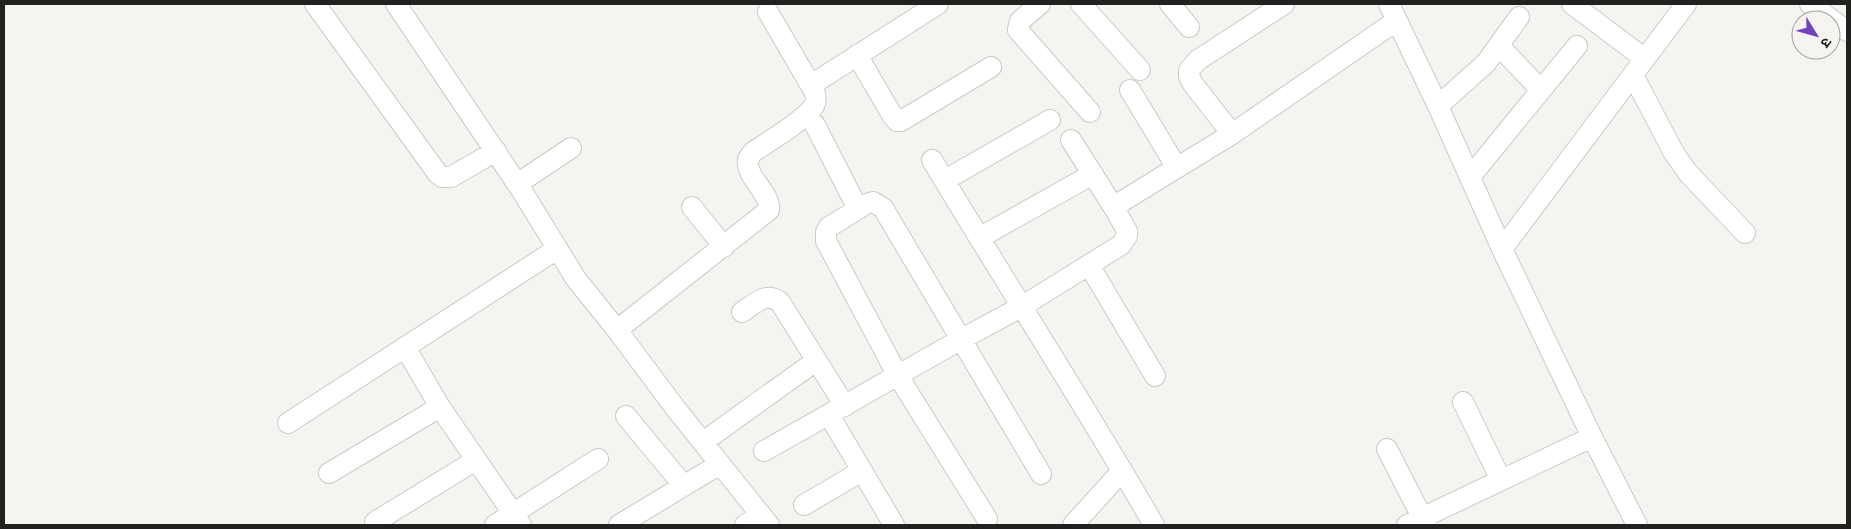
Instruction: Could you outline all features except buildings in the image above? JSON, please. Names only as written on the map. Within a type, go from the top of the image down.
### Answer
[{"type":"street","points":[[396,4],[496,151],[576,279],[617,330],[676,410],[720,464],[758,522]]},
{"type":"street","points":[[811,85],[938,4]]},
{"type":"street","points":[[1040,4],[1020,21],[1018,30],[1090,112]]},
{"type":"street","points":[[1081,4],[1140,70]]},
{"type":"street","points":[[1170,4],[1189,27]]},
{"type":"street","points":[[1232,134],[1194,84],[1189,70],[1198,60],[1284,4]]},
{"type":"street","points":[[1572,4],[1645,59]]},
{"type":"street","points":[[1502,249],[1686,4]]},
{"type":"street","points":[[1810,4],[1847,31]]},
{"type":"street","points":[[323,6],[438,174],[446,178],[450,177],[496,151]]},
{"type":"street","points":[[617,330],[769,210],[768,202],[748,168],[748,159],[753,152],[812,109],[816,98],[811,85],[768,12]]},
{"type":"street","points":[[1116,211],[1122,202],[1232,134],[1392,12],[1438,106],[1502,249],[1637,525]]},
{"type":"street","points":[[1438,106],[1486,63],[1519,17]]},
{"type":"street","points":[[1499,46],[1541,90]]},
{"type":"street","points":[[1470,177],[1578,46]]},
{"type":"street","points":[[857,55],[892,115],[900,121],[991,67]]},
{"type":"street","points":[[1633,75],[1688,173],[1745,233]]},
{"type":"street","points":[[1130,90],[1177,168]]},
{"type":"street","points":[[945,180],[1050,120]]},
{"type":"street","points":[[815,125],[858,209]]},
{"type":"street","points":[[764,451],[1022,307],[1122,245],[1127,236],[1127,231],[1071,140]]},
{"type":"street","points":[[517,184],[571,148]]},
{"type":"street","points":[[932,160],[1154,525]]},
{"type":"street","points":[[979,238],[1093,174]]},
{"type":"street","points":[[987,518],[898,376],[826,242],[826,232],[829,227],[873,202],[882,208],[1041,474]]},
{"type":"street","points":[[692,207],[724,247]]},
{"type":"street","points":[[288,422],[557,249]]},
{"type":"street","points":[[1089,265],[1155,376]]},
{"type":"street","points":[[742,312],[767,297],[775,298],[780,302],[837,410],[862,471],[894,525]]},
{"type":"street","points":[[405,347],[440,406],[517,519]]},
{"type":"street","points":[[703,442],[806,368]]},
{"type":"street","points":[[1463,402],[1501,480]]},
{"type":"street","points":[[329,473],[440,406]]},
{"type":"street","points":[[626,416],[684,486]]},
{"type":"street","points":[[1387,449],[1418,523],[1592,436]]},
{"type":"street","points":[[495,525],[517,519],[598,459]]},
{"type":"street","points":[[375,522],[476,460]]},
{"type":"street","points":[[619,525],[720,464]]},
{"type":"street","points":[[1073,525],[1122,470]]},
{"type":"street","points":[[804,505],[862,471]]}]
